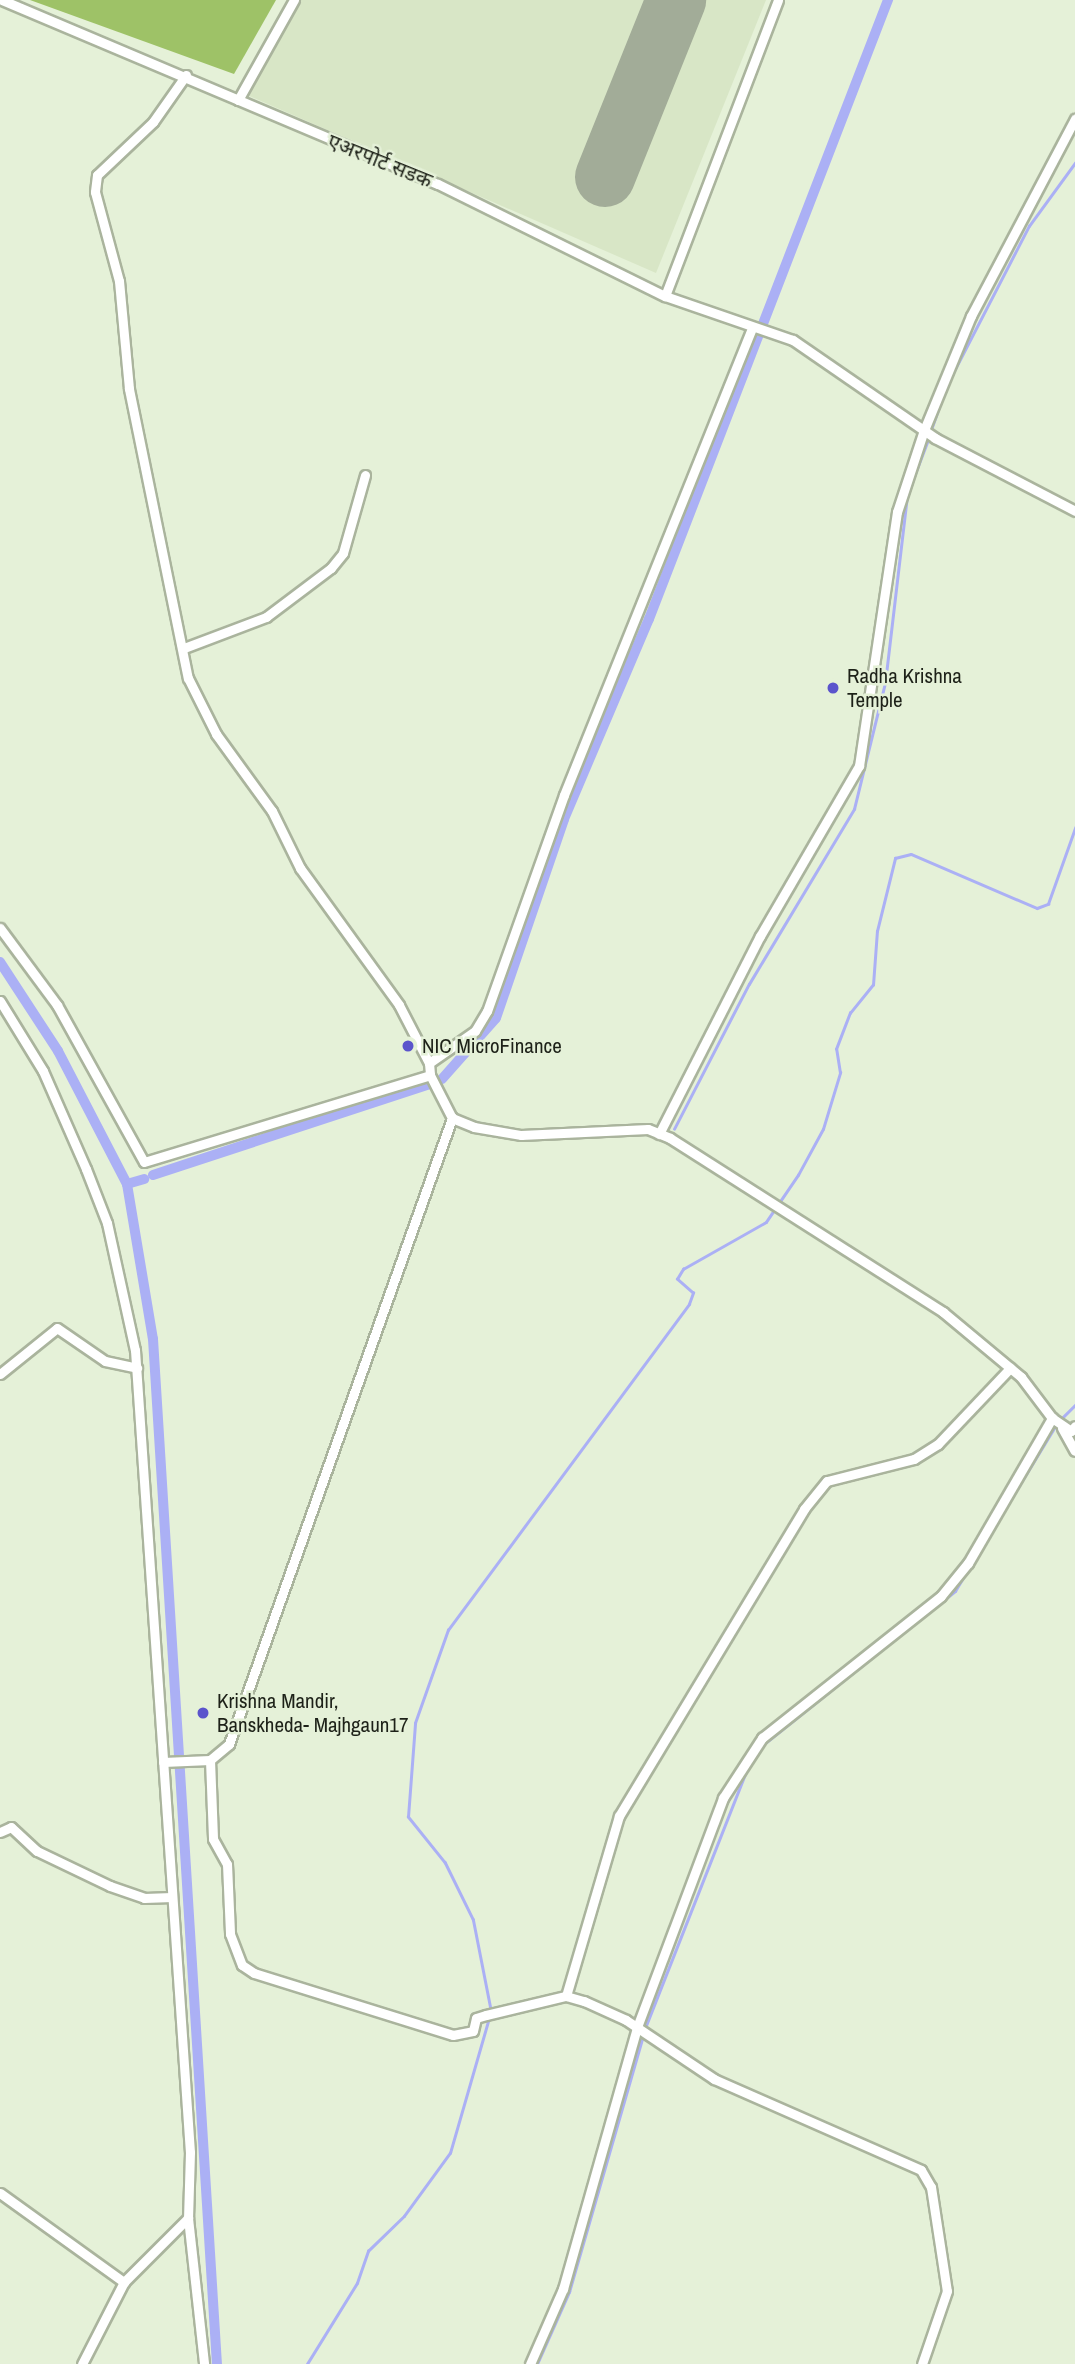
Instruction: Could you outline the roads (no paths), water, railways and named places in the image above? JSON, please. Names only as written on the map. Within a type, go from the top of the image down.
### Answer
[{"type":"street","name":"एअरपोर्ट सडक","points":[[2,0],[186,75],[238,100],[438,184],[665,296],[793,340],[929,433],[1075,511]]},
{"type":"street","points":[[238,100],[294,0]]},
{"type":"street","points":[[665,296],[778,0]]},
{"type":"street","points":[[163,1762],[205,1760],[229,1744],[452,1118],[430,1075],[429,1063],[399,1005],[313,887],[272,811],[216,734],[188,677],[129,390],[119,281],[95,192],[97,175],[153,122],[186,75]]},
{"type":"street","points":[[659,1135],[760,936],[859,766],[897,512],[971,316],[1075,119]]},
{"type":"street","points":[[429,1063],[475,1031],[487,1011],[564,795],[753,328]]},
{"type":"street","points":[[184,648],[266,617],[331,568],[346,545],[365,475]]},
{"type":"street","points":[[0,928],[57,1005],[145,1162],[430,1075]]},
{"type":"street","points":[[0,1000],[43,1071],[103,1212],[137,1368],[190,2151],[188,2218],[204,2364]]},
{"type":"street","points":[[452,1118],[522,1135],[620,1129],[659,1135],[773,1209],[943,1312],[1010,1368],[1061,1426],[1075,1451]]},
{"type":"street","points":[[0,1374],[57,1328],[105,1361],[137,1368]]},
{"type":"street","points":[[566,1996],[619,1816],[804,1509],[827,1481],[914,1459],[938,1444],[1010,1368]]},
{"type":"street","points":[[530,2364],[563,2289],[642,2030],[723,1798],[744,1759],[800,1704],[941,1595],[968,1563],[1052,1418]]},
{"type":"street","points":[[1061,1426],[1075,1426]]},
{"type":"street","points":[[205,1760],[214,1839],[228,1864],[230,1934],[242,1965],[453,2035],[473,2031],[476,2018],[566,1996],[642,2030],[714,2079],[922,2170],[932,2187],[947,2291],[922,2364]]},
{"type":"street","points":[[0,1832],[11,1827],[37,1851],[110,1886],[144,1898],[172,1898]]},
{"type":"street","points":[[0,2193],[124,2282]]},
{"type":"street","points":[[82,2364],[124,2282],[188,2218]]},
{"type":"waterway","points":[[442,1079],[496,1018],[564,819],[649,619],[888,0]]},
{"type":"waterway","points":[[952,375],[1029,226],[1075,163]]},
{"type":"waterway","points":[[931,430],[946,387]]},
{"type":"waterway","points":[[674,1129],[749,984],[854,809],[885,683],[907,495],[929,437]]},
{"type":"waterway","points":[[491,2012],[473,1920],[445,1863],[408,1817],[415,1723],[448,1630],[689,1304],[693,1293],[677,1279],[683,1269],[766,1222],[798,1175],[823,1129],[840,1073],[836,1049],[850,1013],[873,985],[877,931],[895,858],[911,854],[1037,908],[1048,904],[1075,828]]},
{"type":"waterway","points":[[0,962],[58,1051],[127,1184],[153,1339],[217,2364]]},
{"type":"waterway","points":[[153,1175],[432,1083]]},
{"type":"waterway","points":[[127,1184],[144,1179]]},
{"type":"waterway","points":[[1060,1420],[1075,1405]]},
{"type":"waterway","points":[[763,1745],[955,1591],[1056,1425]]},
{"type":"waterway","points":[[645,2028],[746,1771]]},
{"type":"waterway","points":[[307,2364],[357,2283],[368,2251],[404,2216],[450,2153],[489,2018]]},
{"type":"waterway","points":[[537,2364],[569,2292],[643,2035]]},
{"type":"place","name":"Radha Krishna Temple","points":[[833,688]]},
{"type":"place","name":"NIC MicroFinance","points":[[408,1046]]},
{"type":"place","name":"Krishna Mandir, Banskheda- Majhgaun17","points":[[203,1713]]}]
